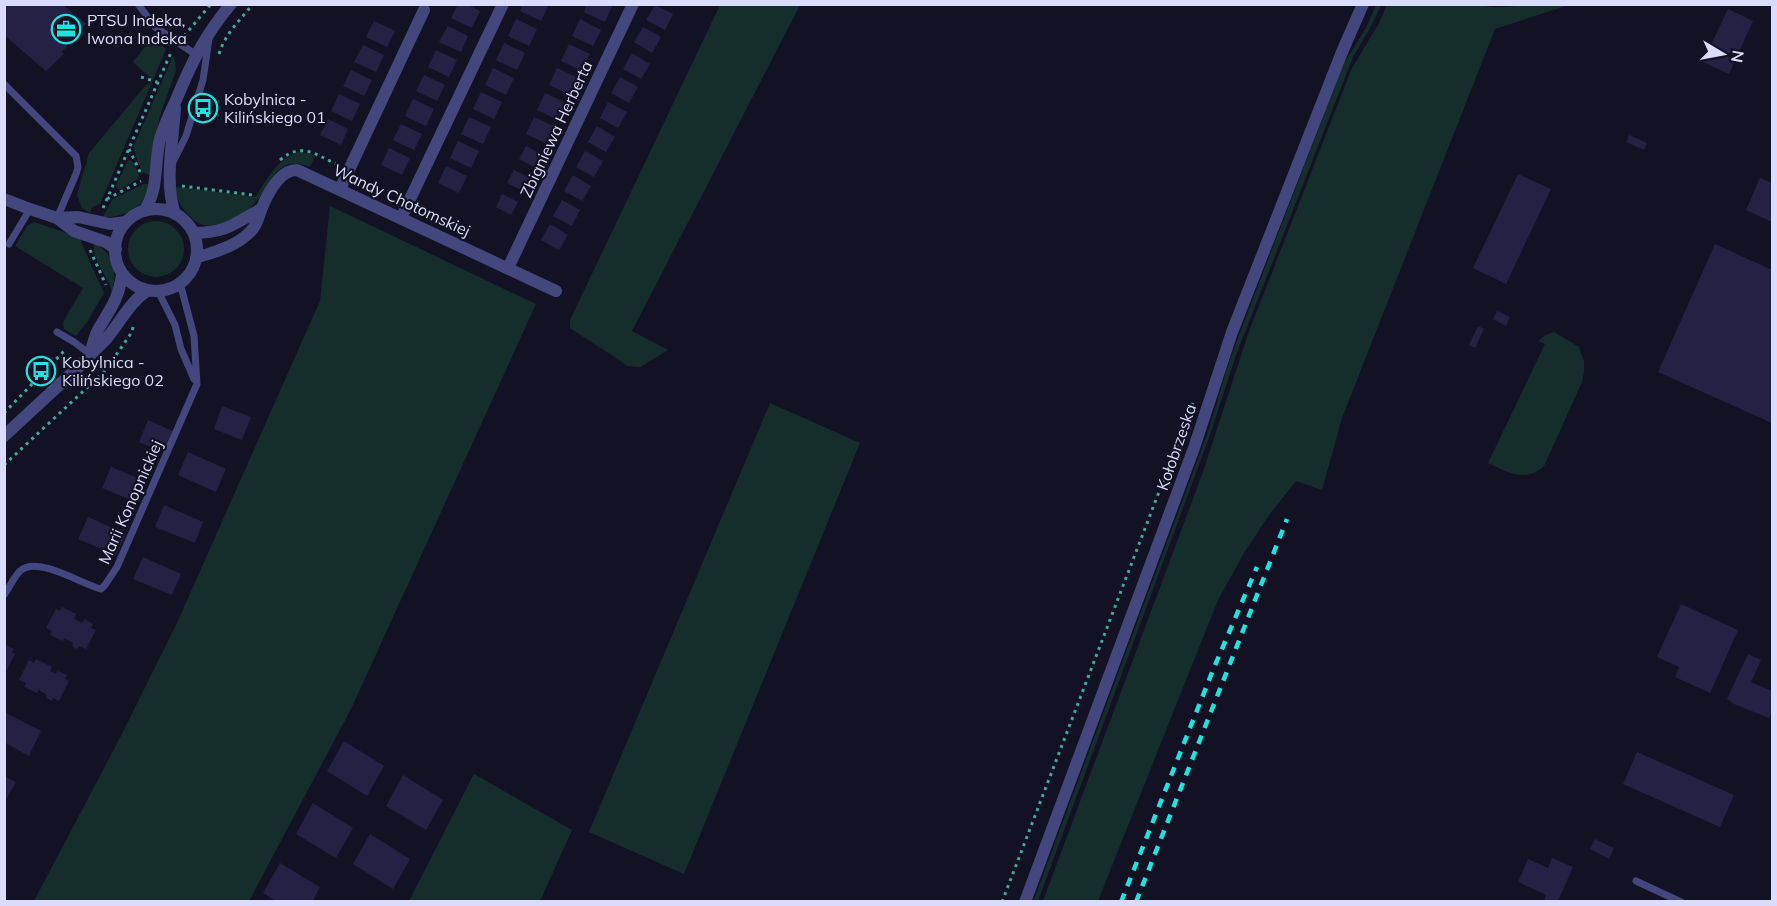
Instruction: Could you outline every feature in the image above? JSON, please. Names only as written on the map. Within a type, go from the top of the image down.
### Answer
[{"type":"street","points":[[144,211],[152,194],[160,141],[167,118],[195,54],[210,30],[231,4]]},
{"type":"street","points":[[401,218],[503,4]]},
{"type":"street","name":"Zbigniewa Herberta","points":[[508,268],[633,4]]},
{"type":"street","name":"Kołobrzeska","points":[[1025,902],[1178,491],[1232,332],[1362,4]]},
{"type":"street","points":[[340,189],[424,10]]},
{"type":"street","points":[[175,103],[170,198],[175,214]]},
{"type":"street","name":"Wandy Chotomskiej","points":[[261,209],[282,176],[292,170],[297,170],[556,291]]},
{"type":"street","points":[[4,199],[57,218],[74,231],[106,242],[116,249]]},
{"type":"street","points":[[57,218],[78,217],[110,224],[126,222],[144,211],[154,209],[175,214],[188,223],[194,233],[197,246],[196,258],[190,273],[180,283],[165,290],[153,290],[135,285],[122,274],[116,260],[119,233],[126,222]]},
{"type":"street","points":[[194,233],[217,232],[226,229],[261,209]]},
{"type":"street","points":[[196,258],[238,242],[257,224],[261,209]]},
{"type":"street","points":[[90,354],[97,333],[116,300],[122,274]]},
{"type":"street","points":[[5,434],[61,385],[107,339],[138,297],[153,290]]},
{"type":"lane","points":[[138,4],[155,27],[195,54]]},
{"type":"lane","points":[[171,167],[186,136],[203,80],[210,30]]},
{"type":"lane","points":[[4,84],[76,156],[78,167],[76,174],[57,218]]},
{"type":"lane","points":[[9,244],[30,209]]},
{"type":"lane","name":"Marii Konopnickiej","points":[[4,596],[21,570],[30,566],[41,565],[101,589],[117,567],[197,384],[194,336],[180,283]]},
{"type":"lane","points":[[153,290],[176,325],[181,349],[197,384]]},
{"type":"lane","points":[[57,332],[90,354]]},
{"type":"lane","points":[[1636,881],[1681,902]]},
{"type":"path","points":[[141,77],[157,82]]},
{"type":"path","points":[[108,200],[144,180],[129,149]]},
{"type":"path","points":[[4,413],[74,342]]},
{"type":"path","points":[[1002,902],[1193,402]]},
{"type":"green space","points":[[1476,4],[1488,7],[1536,4],[1569,5],[1495,29],[1342,418],[1322,490],[1296,481],[1269,515],[1244,553],[1218,600],[1098,901],[1043,901],[1203,472],[1248,334],[1352,68],[1378,25],[1387,5]]},
{"type":"green space","points":[[720,5],[800,5],[632,331],[668,350],[640,367],[628,366],[570,328],[570,320]]},
{"type":"green space","points":[[1376,5],[1381,5],[1353,57],[1236,355],[1211,432],[1038,901],[1033,902],[1208,432],[1228,365],[1244,322],[1344,63],[1366,28]]},
{"type":"green space","points":[[153,37],[166,49],[153,80],[133,62]]},
{"type":"green space","points":[[173,56],[176,71],[160,115],[150,175],[142,172],[133,148]]},
{"type":"green space","points":[[152,82],[100,204],[92,207],[90,213],[82,208],[77,195],[89,153],[146,85]]},
{"type":"green space","points":[[298,152],[315,156],[310,167],[290,164],[280,169],[255,203],[232,220],[212,225],[199,223],[186,212],[177,197],[175,188],[178,187],[256,197],[278,165]]},
{"type":"green space","points":[[128,160],[132,161],[139,175],[138,179],[118,189],[116,186]]},
{"type":"green space","points":[[144,184],[149,184],[147,194],[141,204],[120,215],[103,217],[113,199]]},
{"type":"green space","points":[[330,206],[536,304],[351,709],[249,901],[34,901],[121,736],[177,623],[320,301]]},
{"type":"green space","points":[[156,221],[167,223],[176,229],[182,238],[184,249],[182,260],[176,269],[167,275],[156,277],[145,275],[136,269],[130,260],[128,249],[130,238],[136,229],[145,223]]},
{"type":"green space","points":[[34,222],[81,238],[104,293],[76,336],[64,329],[63,322],[83,288],[15,246],[27,226]]},
{"type":"green space","points":[[94,243],[101,247],[113,265],[112,294],[95,256]]},
{"type":"green space","points":[[1554,332],[1579,347],[1584,361],[1582,382],[1544,466],[1530,474],[1509,472],[1488,463],[1545,344],[1538,341]]},
{"type":"green space","points":[[770,403],[860,443],[684,874],[589,832]]},
{"type":"green space","points":[[474,774],[572,830],[540,901],[409,901]]},
{"type":"building","points":[[4,4],[62,4],[86,24],[62,52],[64,54],[46,71],[4,35]]},
{"type":"building","points":[[458,4],[466,4],[480,11],[472,28],[451,18]]},
{"type":"building","points":[[523,4],[549,4],[541,21],[520,11]]},
{"type":"building","points":[[587,4],[613,4],[605,22],[584,12]]},
{"type":"building","points":[[655,5],[673,14],[665,30],[646,20]]},
{"type":"building","points":[[1728,9],[1753,21],[1729,74],[1703,62]]},
{"type":"building","points":[[516,19],[537,29],[529,46],[508,36]]},
{"type":"building","points":[[580,19],[601,30],[593,46],[572,36]]},
{"type":"building","points":[[374,21],[395,31],[387,47],[366,37]]},
{"type":"building","points":[[448,26],[468,36],[461,52],[439,42]]},
{"type":"building","points":[[643,27],[661,37],[652,53],[634,42]]},
{"type":"building","points":[[504,43],[525,53],[517,70],[496,60]]},
{"type":"building","points":[[569,44],[590,54],[582,71],[561,61]]},
{"type":"building","points":[[363,45],[384,55],[376,72],[354,62]]},
{"type":"building","points":[[436,50],[457,60],[449,77],[428,67]]},
{"type":"building","points":[[632,53],[650,64],[641,79],[623,69]]},
{"type":"building","points":[[493,68],[514,78],[506,95],[485,85]]},
{"type":"building","points":[[557,68],[578,78],[570,95],[549,85]]},
{"type":"building","points":[[351,70],[372,80],[364,96],[343,86]]},
{"type":"building","points":[[424,75],[445,85],[437,101],[416,91]]},
{"type":"building","points":[[620,77],[638,87],[629,103],[611,93]]},
{"type":"building","points":[[481,92],[502,102],[494,119],[473,109]]},
{"type":"building","points":[[545,93],[566,103],[558,120],[537,110]]},
{"type":"building","points":[[339,94],[360,104],[352,121],[331,111]]},
{"type":"building","points":[[413,99],[434,109],[426,126],[405,116]]},
{"type":"building","points":[[608,102],[627,112],[618,128],[600,118]]},
{"type":"building","points":[[469,117],[491,127],[483,144],[461,134]]},
{"type":"building","points":[[534,117],[555,127],[547,144],[526,134]]},
{"type":"building","points":[[328,119],[348,129],[341,145],[320,135]]},
{"type":"building","points":[[401,124],[422,134],[414,150],[393,140]]},
{"type":"building","points":[[597,126],[615,137],[606,152],[588,142]]},
{"type":"building","points":[[1629,135],[1647,143],[1644,150],[1626,142]]},
{"type":"building","points":[[458,141],[479,151],[471,168],[450,158]]},
{"type":"building","points":[[526,146],[541,154],[534,167],[519,159]]},
{"type":"building","points":[[389,148],[410,158],[402,175],[381,165]]},
{"type":"building","points":[[585,151],[603,161],[594,177],[576,167]]},
{"type":"building","points":[[446,166],[467,176],[459,193],[438,183]]},
{"type":"building","points":[[514,170],[530,178],[523,191],[507,183]]},
{"type":"building","points":[[1518,174],[1551,189],[1506,284],[1473,268]]},
{"type":"building","points":[[573,175],[591,186],[582,201],[564,191]]},
{"type":"building","points":[[1760,178],[1772,183],[1772,222],[1746,210]]},
{"type":"building","points":[[502,194],[518,202],[511,215],[496,207]]},
{"type":"building","points":[[562,200],[580,210],[572,226],[553,216]]},
{"type":"building","points":[[550,224],[568,235],[559,250],[541,240]]},
{"type":"building","points":[[1715,244],[1772,270],[1772,423],[1658,372]]},
{"type":"building","points":[[1497,311],[1510,317],[1506,326],[1493,319]]},
{"type":"building","points":[[1478,326],[1484,329],[1475,348],[1469,345]]},
{"type":"building","points":[[222,406],[251,417],[242,440],[214,429]]},
{"type":"building","points":[[148,420],[173,431],[164,452],[139,442]]},
{"type":"building","points":[[188,452],[226,469],[216,492],[178,475]]},
{"type":"building","points":[[111,467],[147,482],[138,503],[102,488]]},
{"type":"building","points":[[164,505],[203,522],[195,543],[155,527]]},
{"type":"building","points":[[88,517],[126,534],[116,555],[78,539]]},
{"type":"building","points":[[143,557],[181,574],[172,595],[133,579]]},
{"type":"building","points":[[1681,604],[1738,630],[1710,693],[1675,677],[1679,667],[1657,657]]},
{"type":"building","points":[[62,607],[76,614],[74,619],[82,623],[85,619],[93,624],[91,628],[96,630],[86,649],[79,646],[77,649],[72,646],[73,643],[64,638],[63,641],[50,635],[52,631],[46,628],[56,609],[60,611]]},
{"type":"building","points":[[4,644],[14,649],[12,652],[15,654],[4,675]]},
{"type":"building","points":[[1748,654],[1761,660],[1751,682],[1772,691],[1772,711],[1769,718],[1727,699]]},
{"type":"building","points":[[36,659],[52,667],[50,671],[56,674],[58,671],[67,675],[65,679],[69,681],[59,701],[46,698],[47,695],[39,690],[37,693],[24,687],[26,683],[19,680],[29,660],[34,663]]},
{"type":"building","points":[[4,712],[41,731],[29,756],[4,742]]},
{"type":"building","points":[[344,741],[384,766],[367,796],[327,771]]},
{"type":"building","points":[[1637,752],[1734,795],[1720,827],[1623,784]]},
{"type":"building","points":[[403,775],[443,800],[426,830],[386,806]]},
{"type":"building","points":[[4,776],[16,782],[4,803]]},
{"type":"building","points":[[313,803],[353,828],[336,858],[296,834]]},
{"type":"building","points":[[370,834],[410,859],[393,889],[353,864]]},
{"type":"building","points":[[1595,839],[1614,848],[1609,859],[1590,849]]},
{"type":"building","points":[[1552,858],[1573,867],[1558,901],[1544,902],[1546,895],[1518,882],[1528,859],[1548,868]]},
{"type":"building","points":[[280,863],[320,887],[312,902],[277,902],[263,893]]},
{"type":"railway","points":[[1136,902],[1287,519]]},
{"type":"railway","points":[[1121,902],[1213,670],[1257,567]]},
{"type":"place","name":"PTSU Indeka, Iwona Indeka","points":[[66,29]]},
{"type":"place","name":"Kobylnica - Kilińskiego 01","points":[[203,108]]},
{"type":"place","name":"Kobylnica - Kilińskiego 02","points":[[41,371]]}]
